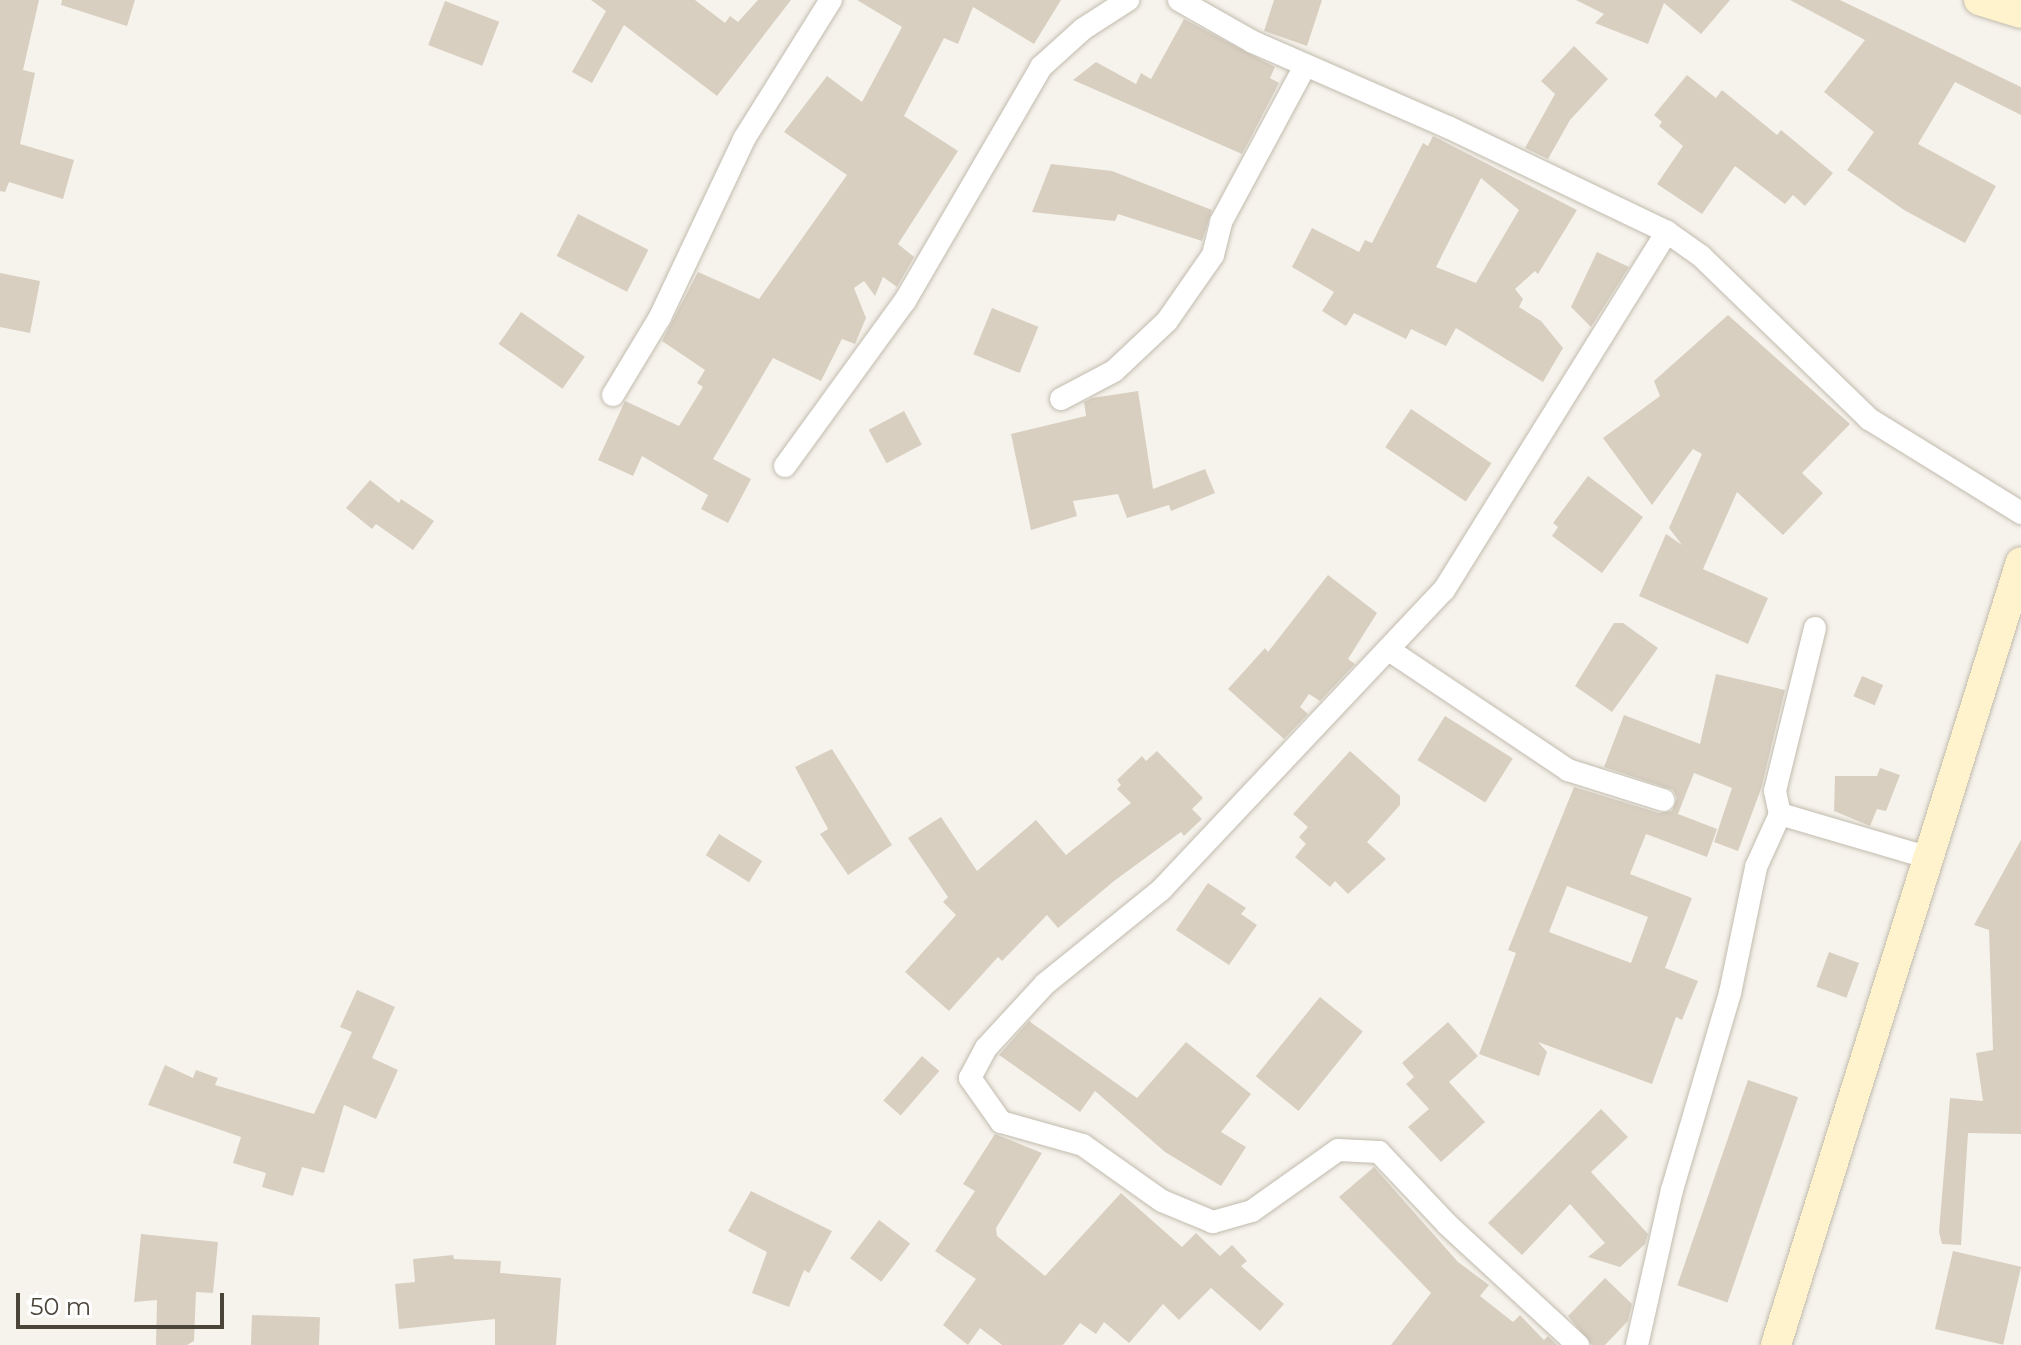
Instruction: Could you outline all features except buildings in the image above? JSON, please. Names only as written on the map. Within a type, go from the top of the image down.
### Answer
[{"type":"main road","points":[[1979,0],[2021,13]]},
{"type":"main road","points":[[1776,1345],[1926,857],[2021,562]]},
{"type":"street","points":[[613,395],[660,317],[744,139],[831,0]]},
{"type":"street","points":[[785,466],[905,301],[1041,67],[1074,35],[1128,0]]},
{"type":"street","points":[[1179,0],[1305,66],[1448,127],[1667,232],[1701,256],[1869,419],[2021,513]]},
{"type":"street","points":[[1061,399],[1114,371],[1167,321],[1213,255],[1221,222],[1305,66]]},
{"type":"street","points":[[1578,1345],[1467,1244],[1379,1152],[1338,1150],[1252,1211],[1213,1222],[1162,1201],[1083,1145],[1001,1122],[988,1111],[970,1078],[986,1048],[1045,984],[1161,890],[1444,590],[1667,232]]},
{"type":"street","points":[[1637,1345],[1672,1190],[1730,993],[1756,867],[1780,814],[1775,791],[1815,628]]},
{"type":"street","points":[[1389,650],[1568,770],[1663,800]]},
{"type":"street","points":[[1780,814],[1926,857]]}]
